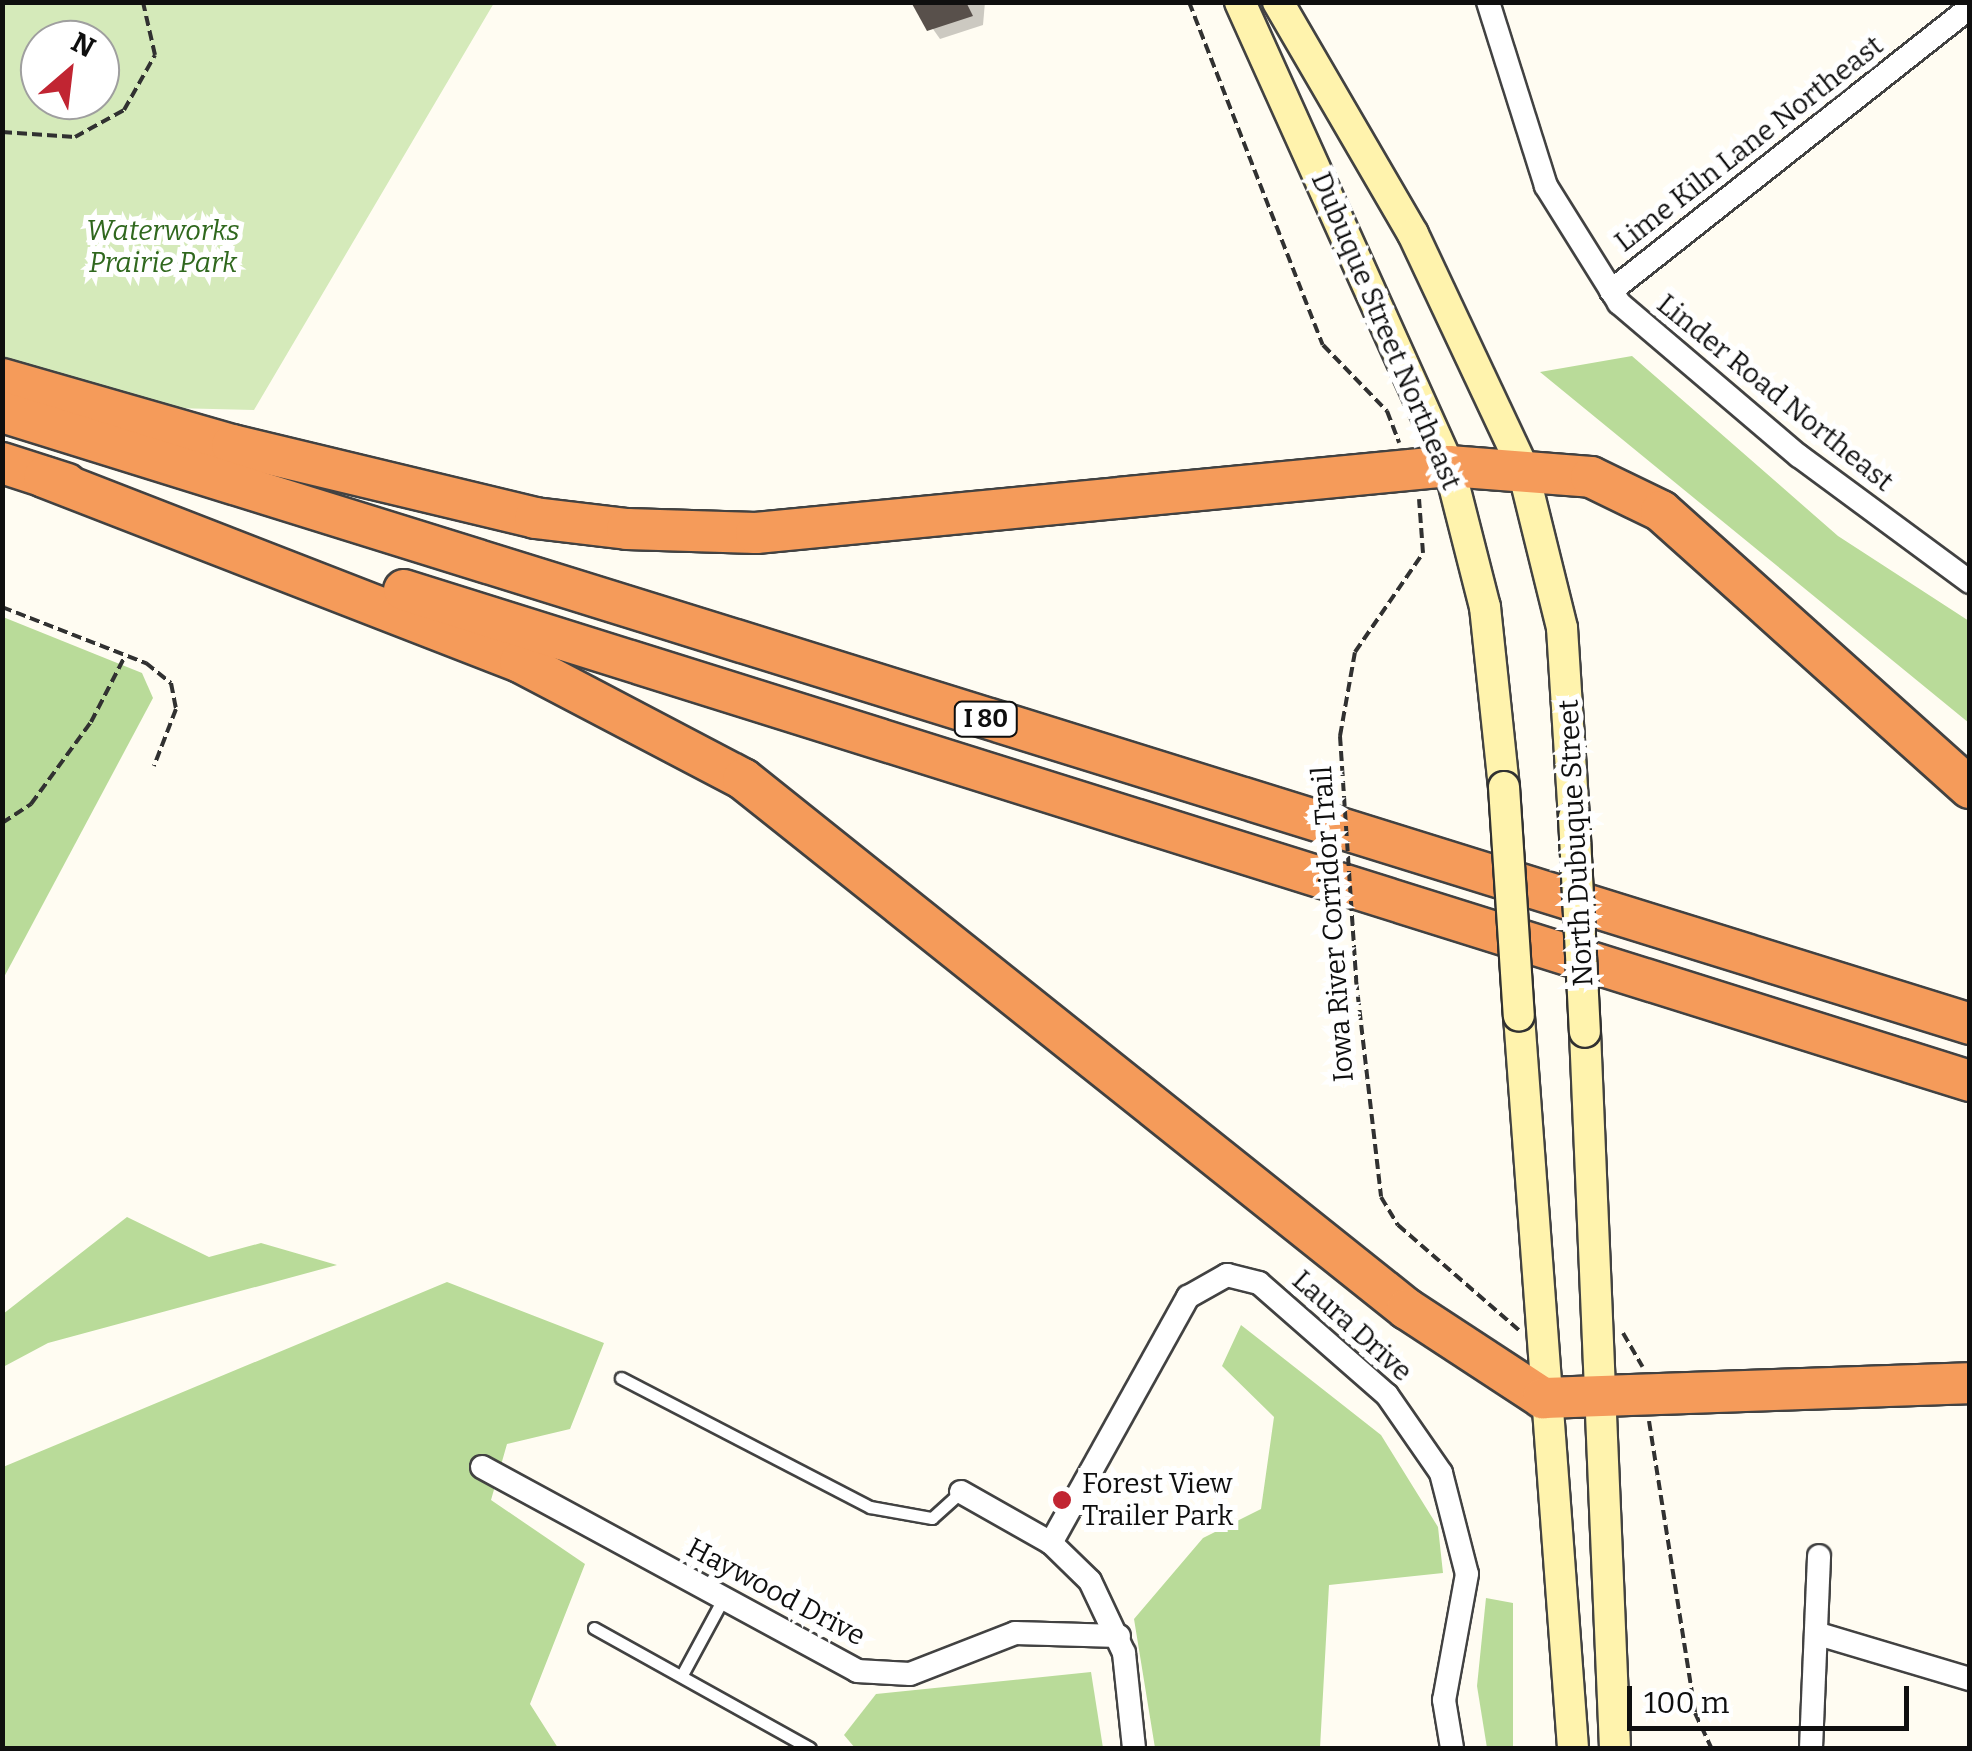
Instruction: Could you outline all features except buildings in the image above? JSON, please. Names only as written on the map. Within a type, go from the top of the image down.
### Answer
[{"type":"highway","points":[[2,379],[232,446],[535,518],[626,529],[756,533],[1449,466],[1522,466],[1605,480],[1661,511],[1970,788]]},
{"type":"highway","name":"I 80","points":[[2,412],[1970,1024]]},
{"type":"highway","name":"I 80","points":[[2,464],[1970,1081]]},
{"type":"highway","points":[[44,477],[520,662],[744,779],[1407,1309],[1543,1398],[1970,1383]]},
{"type":"main road","name":"Dubuque Street Northeast","points":[[1240,2],[1449,466],[1485,607],[1504,788],[1541,1334]]},
{"type":"main road","name":"North Dubuque Street","points":[[1278,2],[1413,234],[1522,466],[1562,628],[1603,1393],[1614,1748]]},
{"type":"main road","points":[[1541,1334],[1543,1398],[1574,1748]]},
{"type":"street","name":"Linder Road Northeast","points":[[1488,2],[1546,186],[1611,291],[1725,397],[1970,582]]},
{"type":"street","name":"Lime Kiln Lane Northeast","points":[[1611,291],[1970,7]]},
{"type":"street","name":"Laura Drive","points":[[1051,1542],[1188,1297],[1228,1275],[1259,1283],[1387,1395],[1441,1473],[1467,1574],[1444,1700],[1452,1748]]},
{"type":"street","name":"Haywood Drive","points":[[482,1467],[843,1665],[890,1676],[1015,1633],[1118,1636]]},
{"type":"street","points":[[961,1492],[1051,1542],[1090,1582],[1118,1636],[1134,1748]]},
{"type":"street","points":[[1812,1748],[1822,1635],[1819,1556]]},
{"type":"street","points":[[1822,1635],[1970,1679]]},
{"type":"lane","points":[[622,1378],[870,1507],[932,1518],[961,1492]]},
{"type":"lane","points":[[683,1673],[724,1599]]},
{"type":"lane","points":[[594,1628],[683,1673],[810,1748]]},
{"type":"path","points":[[2,132],[74,137],[124,110],[155,55],[143,2]]},
{"type":"path","name":"Iowa River Corridor Trail","points":[[1189,2],[1323,346],[1387,411],[1424,512],[1423,552],[1355,652],[1340,736],[1356,980],[1381,1197],[1398,1225],[1516,1328],[1541,1334]]},
{"type":"path","points":[[2,607],[126,655],[170,684],[176,708],[154,766]]},
{"type":"path","points":[[2,823],[31,804],[92,722],[126,655]]},
{"type":"path","points":[[1599,1330],[1630,1339],[1648,1396],[1695,1713],[1711,1748]]},
{"type":"green space","name":"Waterworks Prairie Park","points":[[3,3],[494,3],[254,410],[90,406],[3,377]]},
{"type":"green space","points":[[1632,356],[1838,536],[1969,621],[1969,723],[1540,372]]},
{"type":"green space","points":[[3,617],[142,673],[153,698],[3,979]]},
{"type":"green space","points":[[127,1217],[209,1257],[261,1243],[337,1265],[48,1343],[3,1367],[3,1314]]},
{"type":"green space","points":[[447,1282],[604,1343],[570,1429],[507,1444],[491,1500],[585,1564],[530,1704],[558,1748],[3,1748],[3,1467]]},
{"type":"green space","points":[[1241,1325],[1381,1435],[1438,1527],[1443,1573],[1329,1585],[1320,1748],[1155,1748],[1134,1619],[1203,1538],[1261,1509],[1274,1417],[1222,1366]]},
{"type":"green space","points":[[1486,1598],[1513,1603],[1513,1748],[1487,1748],[1477,1686]]},
{"type":"green space","points":[[1091,1672],[1103,1748],[855,1748],[844,1735],[876,1694]]},
{"type":"place","name":"Forest View Trailer Park","points":[[1062,1500]]}]
